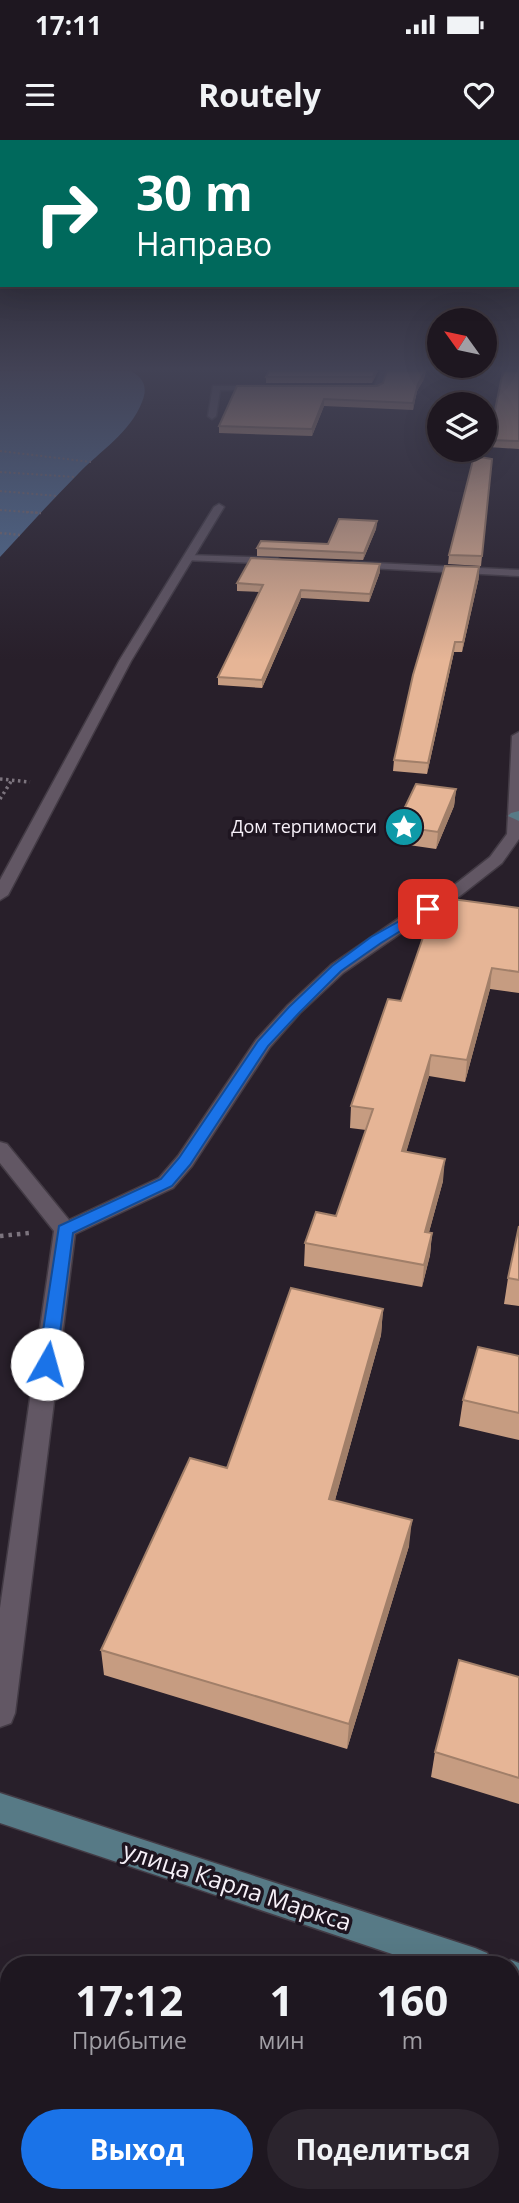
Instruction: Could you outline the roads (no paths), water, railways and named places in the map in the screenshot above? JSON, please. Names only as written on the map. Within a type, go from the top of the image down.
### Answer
[{"type":"main road","points":[[445,900],[470,903]]},
{"type":"main road","name":"улица Карла Маркса","points":[[0,1808],[448,1956]]},
{"type":"street","points":[[0,895],[125,661],[219,507]]},
{"type":"street","points":[[188,558],[294,562]]},
{"type":"street","points":[[345,565],[519,573]]},
{"type":"street","points":[[65,1230],[166,1182],[185,1161],[263,1044],[294,1010],[337,969],[366,947],[445,900],[496,860],[515,834],[518,816],[519,736]]},
{"type":"street","points":[[0,1149],[65,1230],[0,1713]]},
{"type":"water","points":[[0,467],[86,467],[68,484],[0,557]]},
{"type":"place","name":"Дом терпимости","points":[[404,827]]}]
